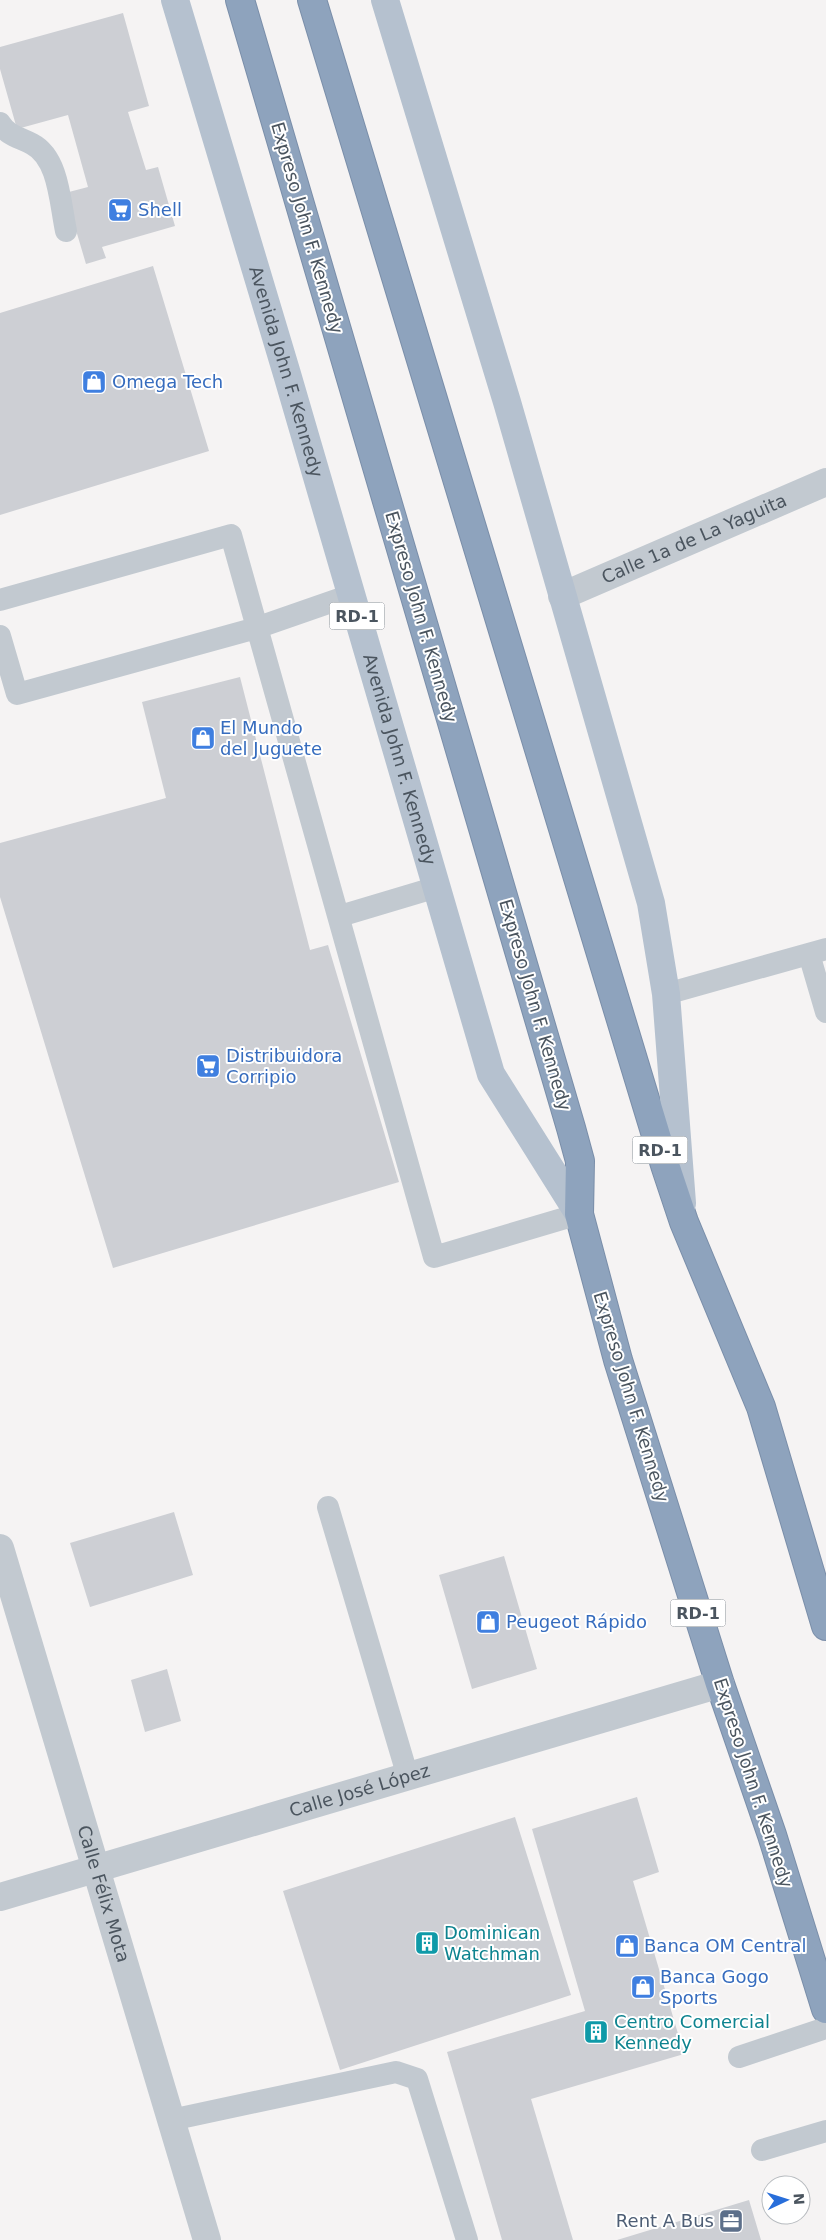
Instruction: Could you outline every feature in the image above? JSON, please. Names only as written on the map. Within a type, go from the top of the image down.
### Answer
[{"type":"highway","name":"Expreso John F. Kennedy","points":[[240,0],[580,1161],[579,1214],[618,1360],[720,1684],[772,1835],[826,2009]]},
{"type":"highway","name":"RD-1","points":[[312,0],[684,1222],[762,1407],[826,1626]]},
{"type":"main road","name":"Avenida John F. Kennedy","points":[[175,0],[287,374],[491,1074],[579,1214]]},
{"type":"main road","points":[[385,0],[504,393],[651,903],[666,994],[684,1222]]},
{"type":"street","name":"Calle 1a de La Yaguita","points":[[562,596],[826,482]]},
{"type":"street","name":"Calle Félix Mota","points":[[0,1548],[207,2240]]},
{"type":"street","name":"Calle José López","points":[[0,1897],[720,1684]]},
{"type":"lane","points":[[0,123],[4,130],[16,138],[32,144],[44,153],[52,164],[66,231]]},
{"type":"lane","points":[[0,600],[232,536],[256,628],[340,916],[434,1257],[579,1214]]},
{"type":"lane","points":[[0,636],[17,694],[256,628],[351,595]]},
{"type":"lane","points":[[340,916],[437,887]]},
{"type":"lane","points":[[666,994],[817,951],[826,1012]]},
{"type":"lane","points":[[328,1507],[408,1776]]},
{"type":"lane","points":[[739,2057],[826,2028]]},
{"type":"lane","points":[[171,2120],[396,2072],[417,2079],[466,2240]]},
{"type":"lane","points":[[762,2150],[826,2131]]},
{"type":"building","name":"Shell","points":[[123,13],[149,106],[128,112],[146,170],[158,167],[175,226],[102,247],[106,258],[86,264],[65,193],[88,187],[68,115],[17,129],[0,69],[0,47]]},
{"type":"building","name":"Omega Tech","points":[[153,266],[209,451],[0,515],[0,313]]},
{"type":"building","name":"Distribuidora Corripio","points":[[240,677],[310,950],[328,945],[399,1182],[113,1268],[0,897],[0,843],[166,798],[142,702]]},
{"type":"building","points":[[174,1512],[193,1575],[90,1607],[70,1543]]},
{"type":"building","name":"Peugeot Rápido","points":[[504,1556],[537,1669],[472,1689],[439,1575]]},
{"type":"building","points":[[167,1669],[181,1721],[145,1732],[131,1680]]},
{"type":"building","name":"Centro Comercial Kennedy","points":[[637,1797],[659,1872],[633,1881],[684,2054],[531,2099],[573,2240],[502,2240],[447,2052],[585,2011],[532,1829]]},
{"type":"building","name":"Dominican Watchman","points":[[515,1817],[571,1995],[340,2070],[283,1891]]},
{"type":"building","points":[[749,2200],[761,2240],[617,2240]]},
{"type":"place","name":"Shell","points":[[120,210]]},
{"type":"place","name":"Omega Tech","points":[[94,382]]},
{"type":"place","name":"El Mundo del Juguete","points":[[203,738]]},
{"type":"place","name":"Distribuidora Corripio","points":[[208,1066]]},
{"type":"place","name":"Peugeot Rápido","points":[[488,1622]]},
{"type":"place","name":"Dominican Watchman","points":[[427,1943]]},
{"type":"place","name":"Banca OM Central","points":[[627,1946]]},
{"type":"place","name":"Banca Gogo Sports","points":[[643,1987]]},
{"type":"place","name":"Centro Comercial Kennedy","points":[[596,2032]]},
{"type":"place","name":"Rent A Bus","points":[[731,2221]]}]
